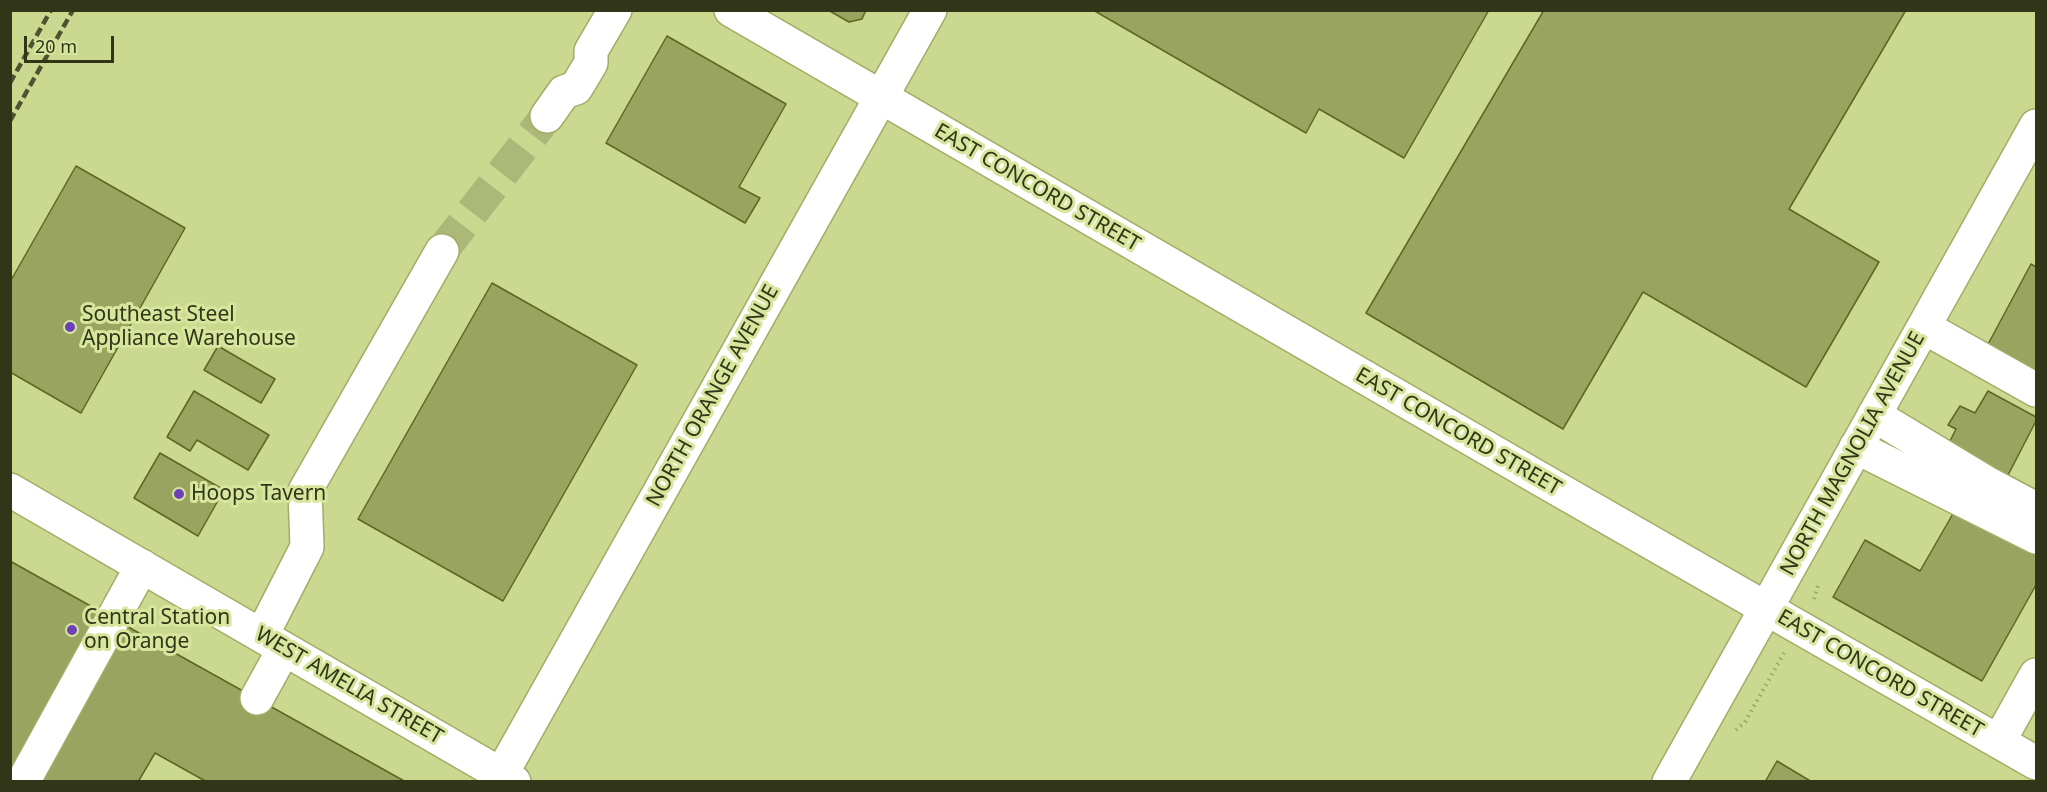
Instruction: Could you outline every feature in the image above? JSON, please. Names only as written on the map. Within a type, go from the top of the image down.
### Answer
[{"type":"street","points":[[556,104],[563,80],[568,72],[578,57],[591,51],[615,10]]},
{"type":"street","name":"EAST CONCORD STREET","points":[[731,10],[1766,609],[2037,763]]},
{"type":"street","name":"NORTH ORANGE AVENUE","points":[[504,779],[930,10]]},
{"type":"street","name":"NORTH MAGNOLIA AVENUE","points":[[1669,782],[2037,126]]},
{"type":"street","points":[[257,698],[273,642],[307,547],[306,491],[442,251]]},
{"type":"street","points":[[1924,327],[2037,390]]},
{"type":"street","points":[[1874,415],[1985,482],[2037,509]]},
{"type":"street","points":[[1856,447],[2037,537]]},
{"type":"street","name":"WEST AMELIA STREET","points":[[10,490],[504,779]]},
{"type":"street","points":[[23,782],[142,566]]},
{"type":"street","points":[[1999,741],[2037,675]]},
{"type":"building","points":[[828,10],[866,10],[862,19],[849,22]]},
{"type":"building","points":[[1093,10],[1489,10],[1404,158],[1319,109],[1306,133]]},
{"type":"building","points":[[1544,10],[1906,10],[1789,209],[1879,262],[1806,387],[1643,292],[1563,429],[1366,313]]},
{"type":"building","points":[[667,36],[786,104],[739,187],[760,198],[745,223],[606,143]]},
{"type":"building","name":"Southeast Steel Appliance Warehouse","points":[[76,166],[185,228],[81,413],[10,372],[10,282]]},
{"type":"building","points":[[2031,264],[2036,267],[2036,377],[1986,348]]},
{"type":"building","points":[[492,283],[637,365],[503,601],[358,519]]},
{"type":"building","points":[[218,346],[275,379],[261,403],[204,370]]},
{"type":"building","points":[[194,391],[269,435],[248,470],[197,440],[190,451],[167,437]]},
{"type":"building","points":[[1988,391],[2036,417],[2006,479],[1947,447],[1956,429],[1948,425],[1960,406],[1975,413]]},
{"type":"building","name":"Hoops Tavern","points":[[160,453],[224,490],[198,536],[134,498]]},
{"type":"building","points":[[1958,505],[2036,549],[2036,585],[1982,681],[1833,597],[1865,540],[1920,571]]},
{"type":"building","name":"Central Station on Orange","points":[[10,561],[406,782],[207,782],[155,753],[138,782],[10,782]]},
{"type":"building","points":[[1777,761],[1812,782],[1765,782]]},
{"type":"tunnel","points":[[442,251],[547,116]]},
{"type":"railway","points":[[10,83],[51,10]]},
{"type":"railway","points":[[10,121],[73,10]]},
{"type":"place","name":"Southeast Steel Appliance Warehouse","points":[[70,327]]},
{"type":"place","name":"Hoops Tavern","points":[[179,494]]},
{"type":"place","name":"Central Station on Orange","points":[[72,630]]}]
